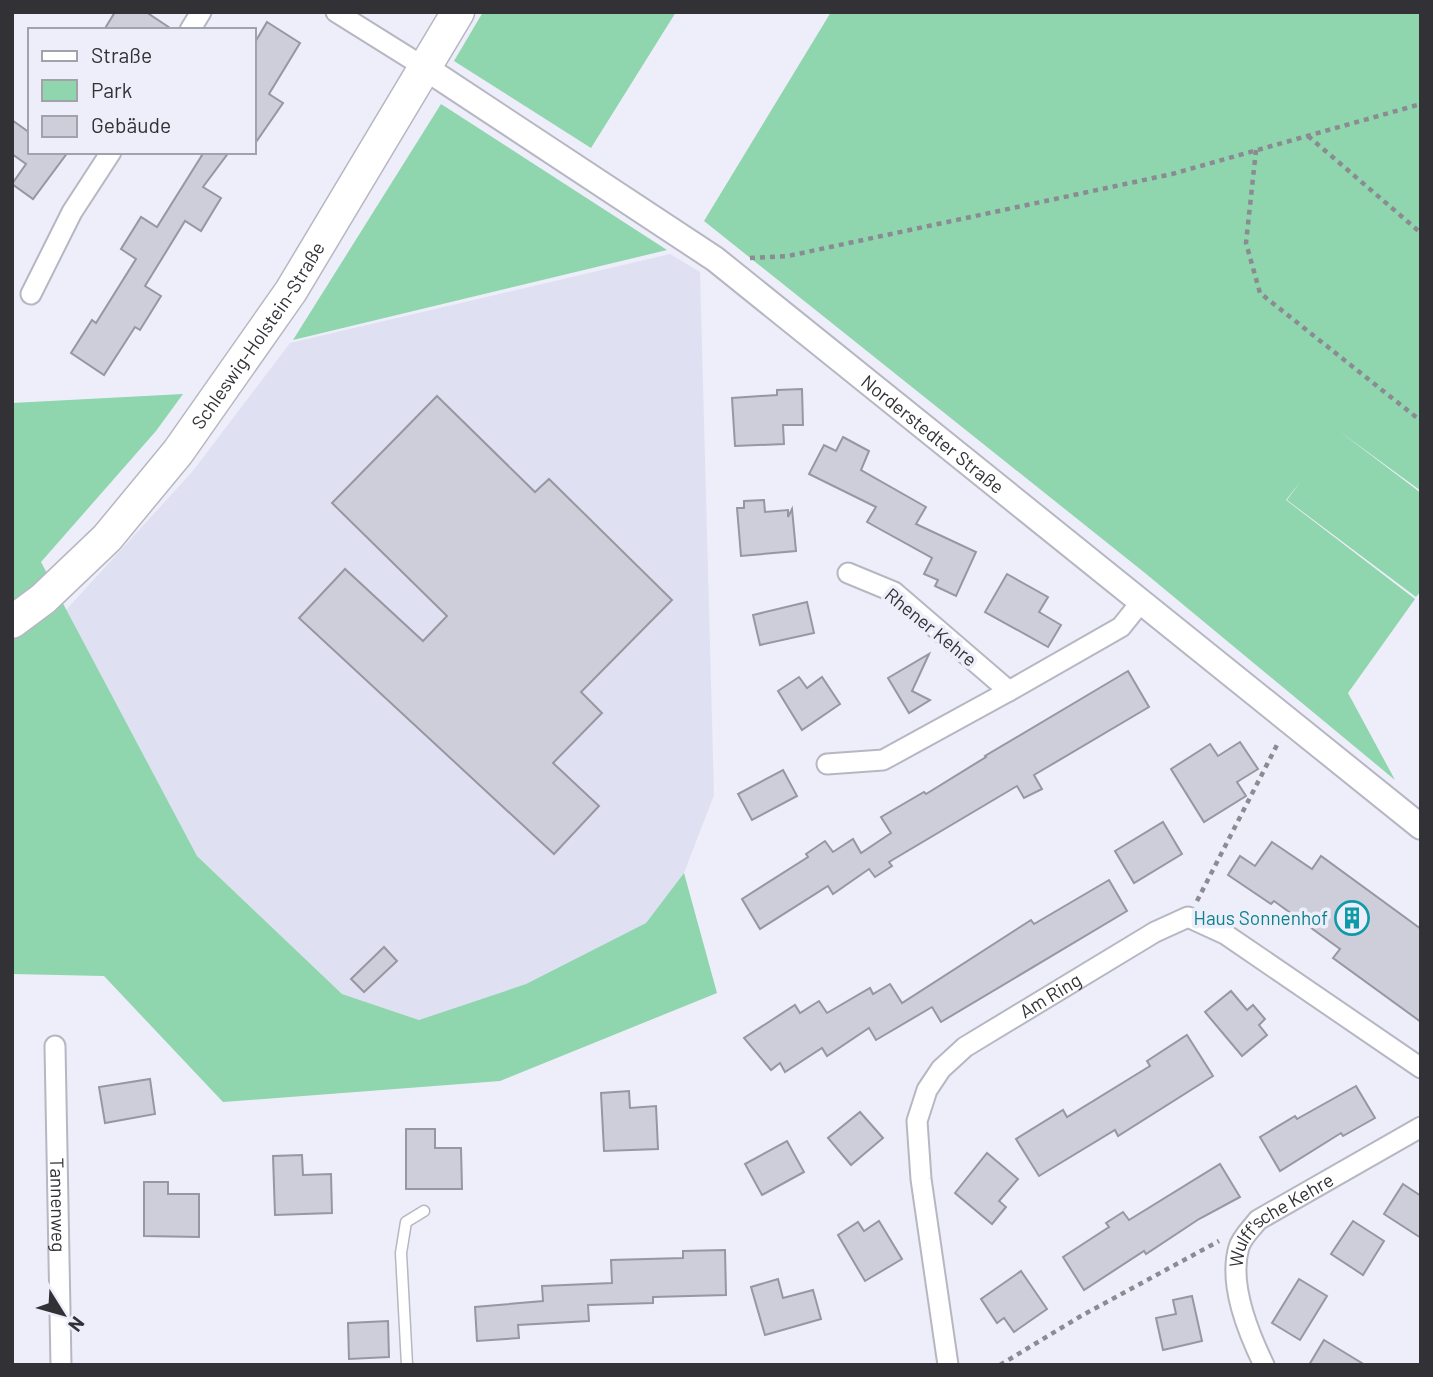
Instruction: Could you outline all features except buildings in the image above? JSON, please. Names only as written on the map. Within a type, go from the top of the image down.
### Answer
[{"type":"main road","name":"Schleswig-Holstein-Straße","points":[[12,622],[43,599],[107,538],[178,452],[291,291],[458,12]]},
{"type":"street","points":[[191,28],[201,12]]},
{"type":"street","points":[[336,12],[424,68]]},
{"type":"street","name":"Norderstedter Straße","points":[[424,68],[715,259],[1421,827]]},
{"type":"street","points":[[31,294],[72,212],[110,154]]},
{"type":"street","name":"Rhener Kehre","points":[[848,573],[894,592],[1009,691]]},
{"type":"street","points":[[827,764],[883,760],[1121,627],[1141,602]]},
{"type":"street","points":[[1188,917],[1225,934],[1421,1068]]},
{"type":"street","name":"Am Ring","points":[[948,1365],[921,1179],[917,1121],[926,1090],[941,1069],[965,1047],[1155,932],[1188,917]]},
{"type":"street","name":"Tannenweg","points":[[55,1046],[61,1365]]},
{"type":"street","name":"Wulff'sche Kehre","points":[[1264,1365],[1240,1297],[1236,1265],[1240,1244],[1258,1220],[1421,1127]]},
{"type":"lane","points":[[407,1365],[401,1253],[406,1222],[424,1211]]},
{"type":"path","points":[[715,259],[788,256],[1172,174],[1421,104]]},
{"type":"path","points":[[1308,136],[1421,233]]},
{"type":"path","points":[[1256,150],[1246,243],[1260,293],[1421,421]]},
{"type":"path","points":[[1188,917],[1289,721]]},
{"type":"path","points":[[1000,1365],[1081,1315],[1223,1239]]},
{"type":"shaded area","points":[[670,254],[700,272],[714,795],[684,873],[646,923],[526,984],[419,1020],[342,994],[197,856],[66,610],[192,472],[290,343]]},
{"type":"green space","points":[[483,12],[676,12],[591,148],[454,61]]},
{"type":"green space","points":[[831,12],[1421,12],[1421,491],[1339,431],[1421,493],[1421,591],[1416,597],[1287,500],[1301,481],[1286,500],[1415,599],[1348,693],[1395,780],[1145,573],[704,221]]},
{"type":"green space","points":[[441,104],[667,250],[293,340]]},
{"type":"green space","points":[[183,394],[156,431],[41,562],[197,856],[342,994],[419,1020],[526,984],[646,923],[684,873],[717,993],[500,1081],[223,1102],[104,976],[12,974],[12,403]]},
{"type":"place","name":"Haus Sonnenhof","points":[[1352,918]]}]
